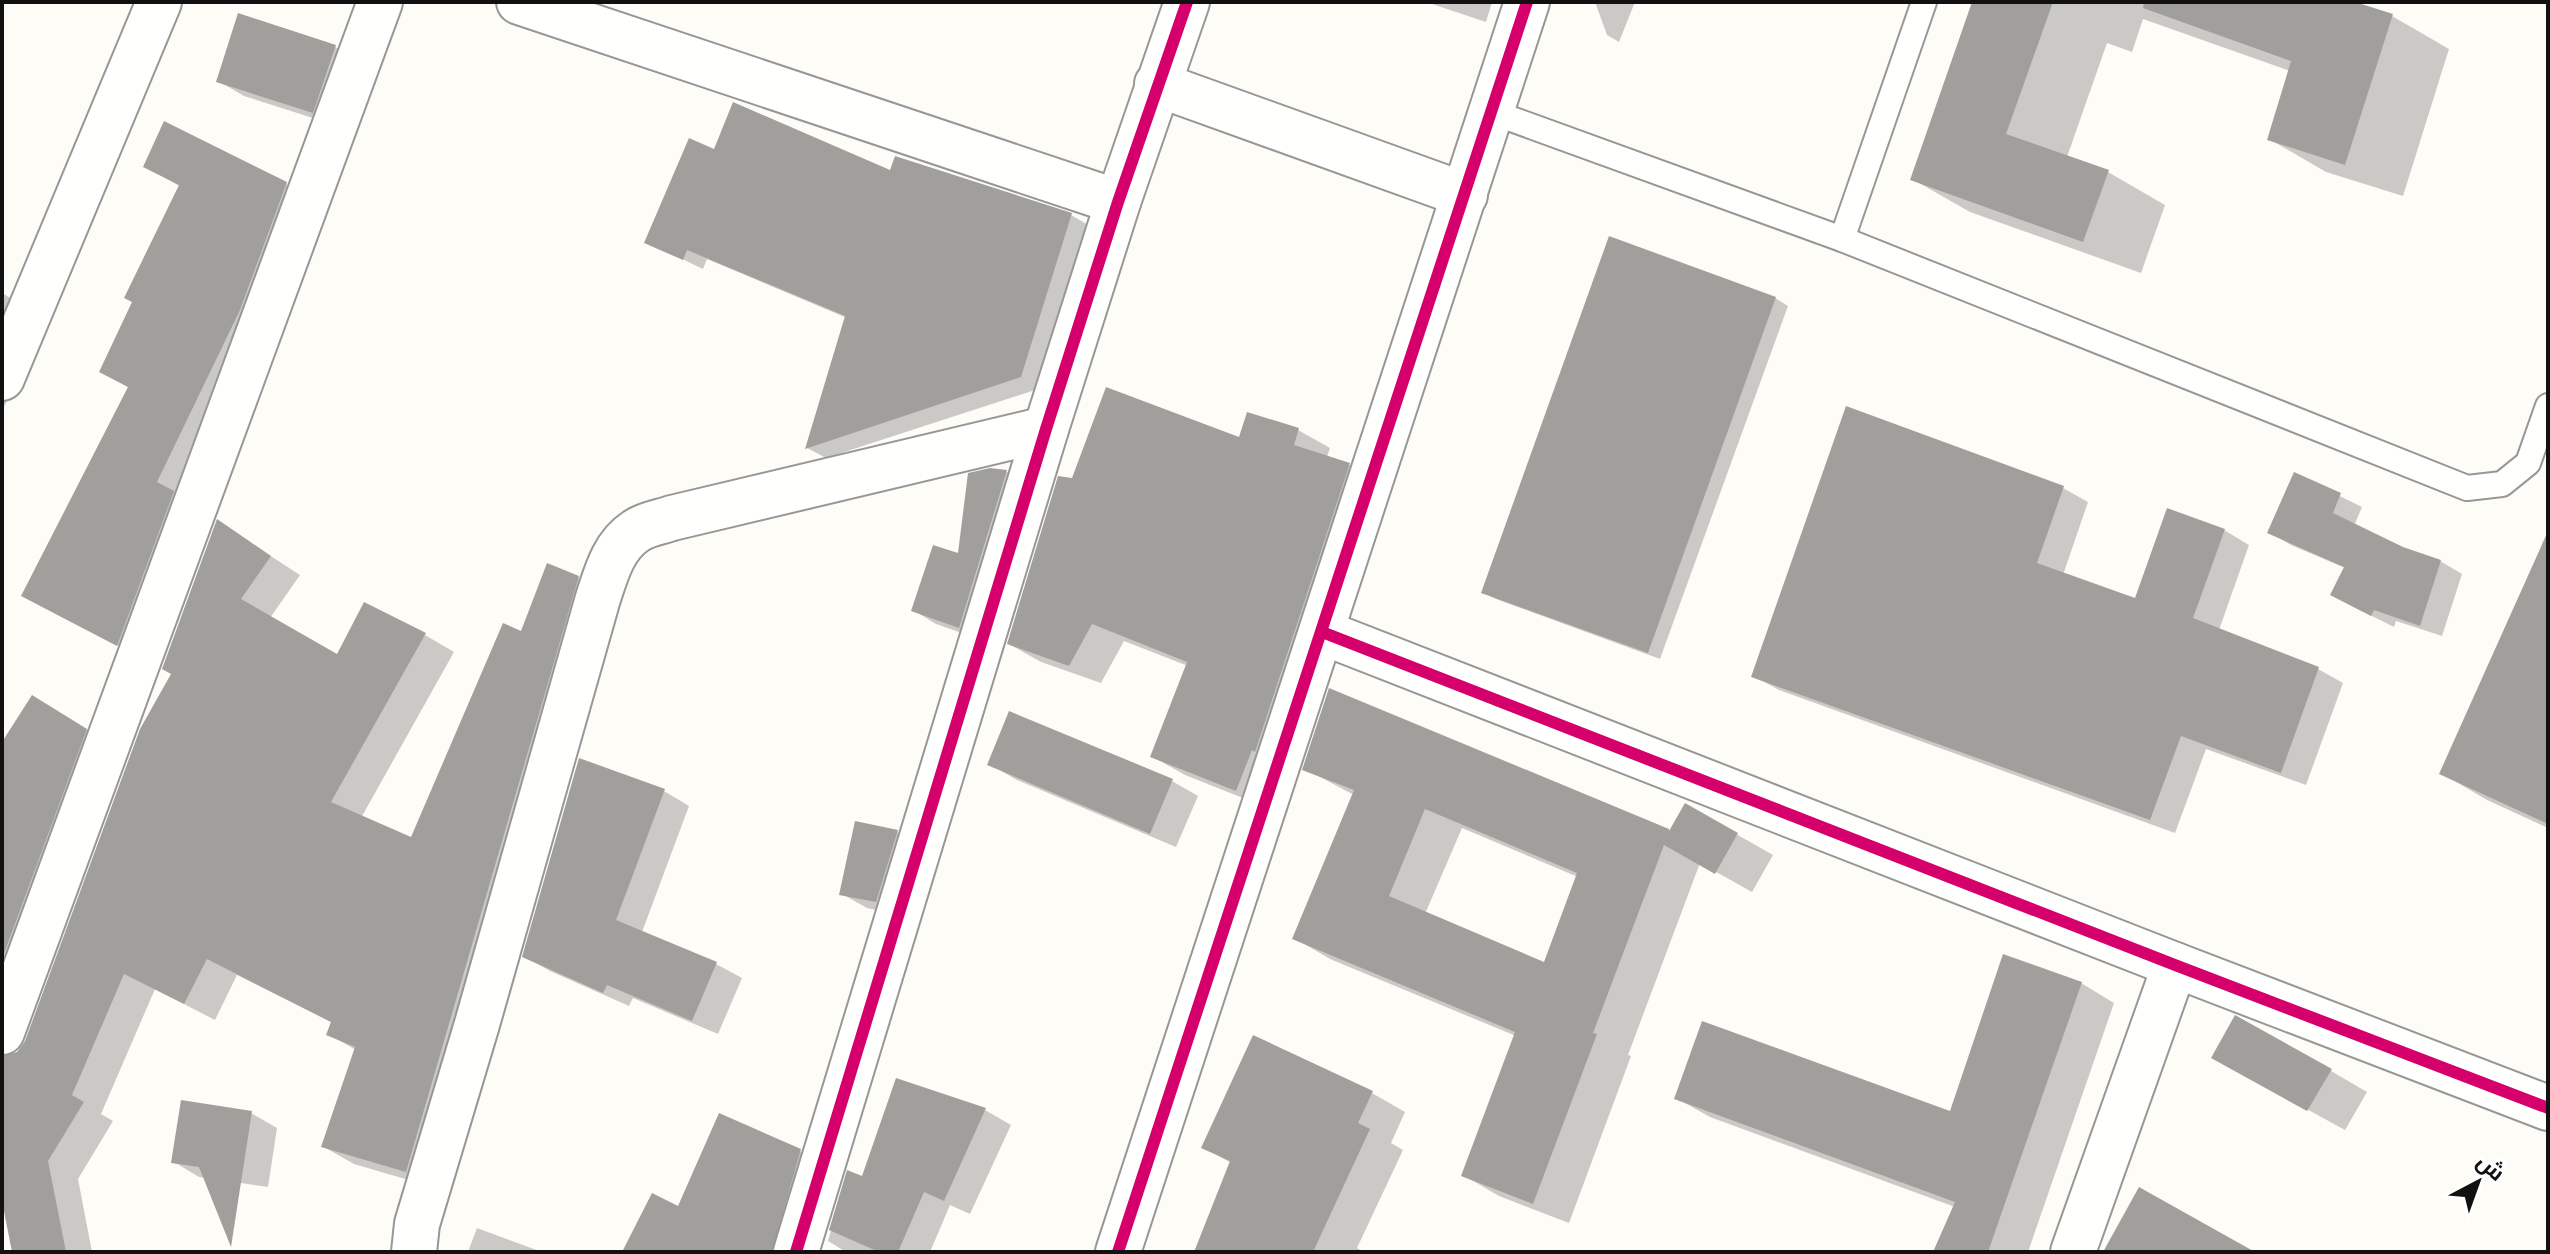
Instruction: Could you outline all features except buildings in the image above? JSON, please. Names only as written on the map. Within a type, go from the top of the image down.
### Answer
[{"type":"street","points":[[2,378],[159,2]]},
{"type":"street","points":[[2,1032],[380,2]]},
{"type":"street","points":[[519,2],[1118,202]]},
{"type":"street","points":[[796,1252],[1046,429],[1118,202],[1187,2]]},
{"type":"street","points":[[1118,1252],[1527,2]]},
{"type":"street","points":[[1157,84],[1465,195]]},
{"type":"street","points":[[414,1252],[417,1224],[598,598],[610,563],[620,546],[637,530],[672,518],[1046,429]]},
{"type":"street","points":[[1322,632],[2548,1108]]},
{"type":"street","points":[[2073,1252],[2175,965]]},
{"type":"lane","points":[[1842,239],[1924,2]]},
{"type":"lane","points":[[1492,112],[1842,239],[2467,488],[2502,484],[2528,463],[2548,406]]},
{"type":"cycle path","points":[[796,1252],[1046,429],[1118,202],[1187,2]]},
{"type":"cycle path","points":[[1118,1252],[1527,2]]},
{"type":"cycle path","points":[[1322,632],[2548,1108]]}]
